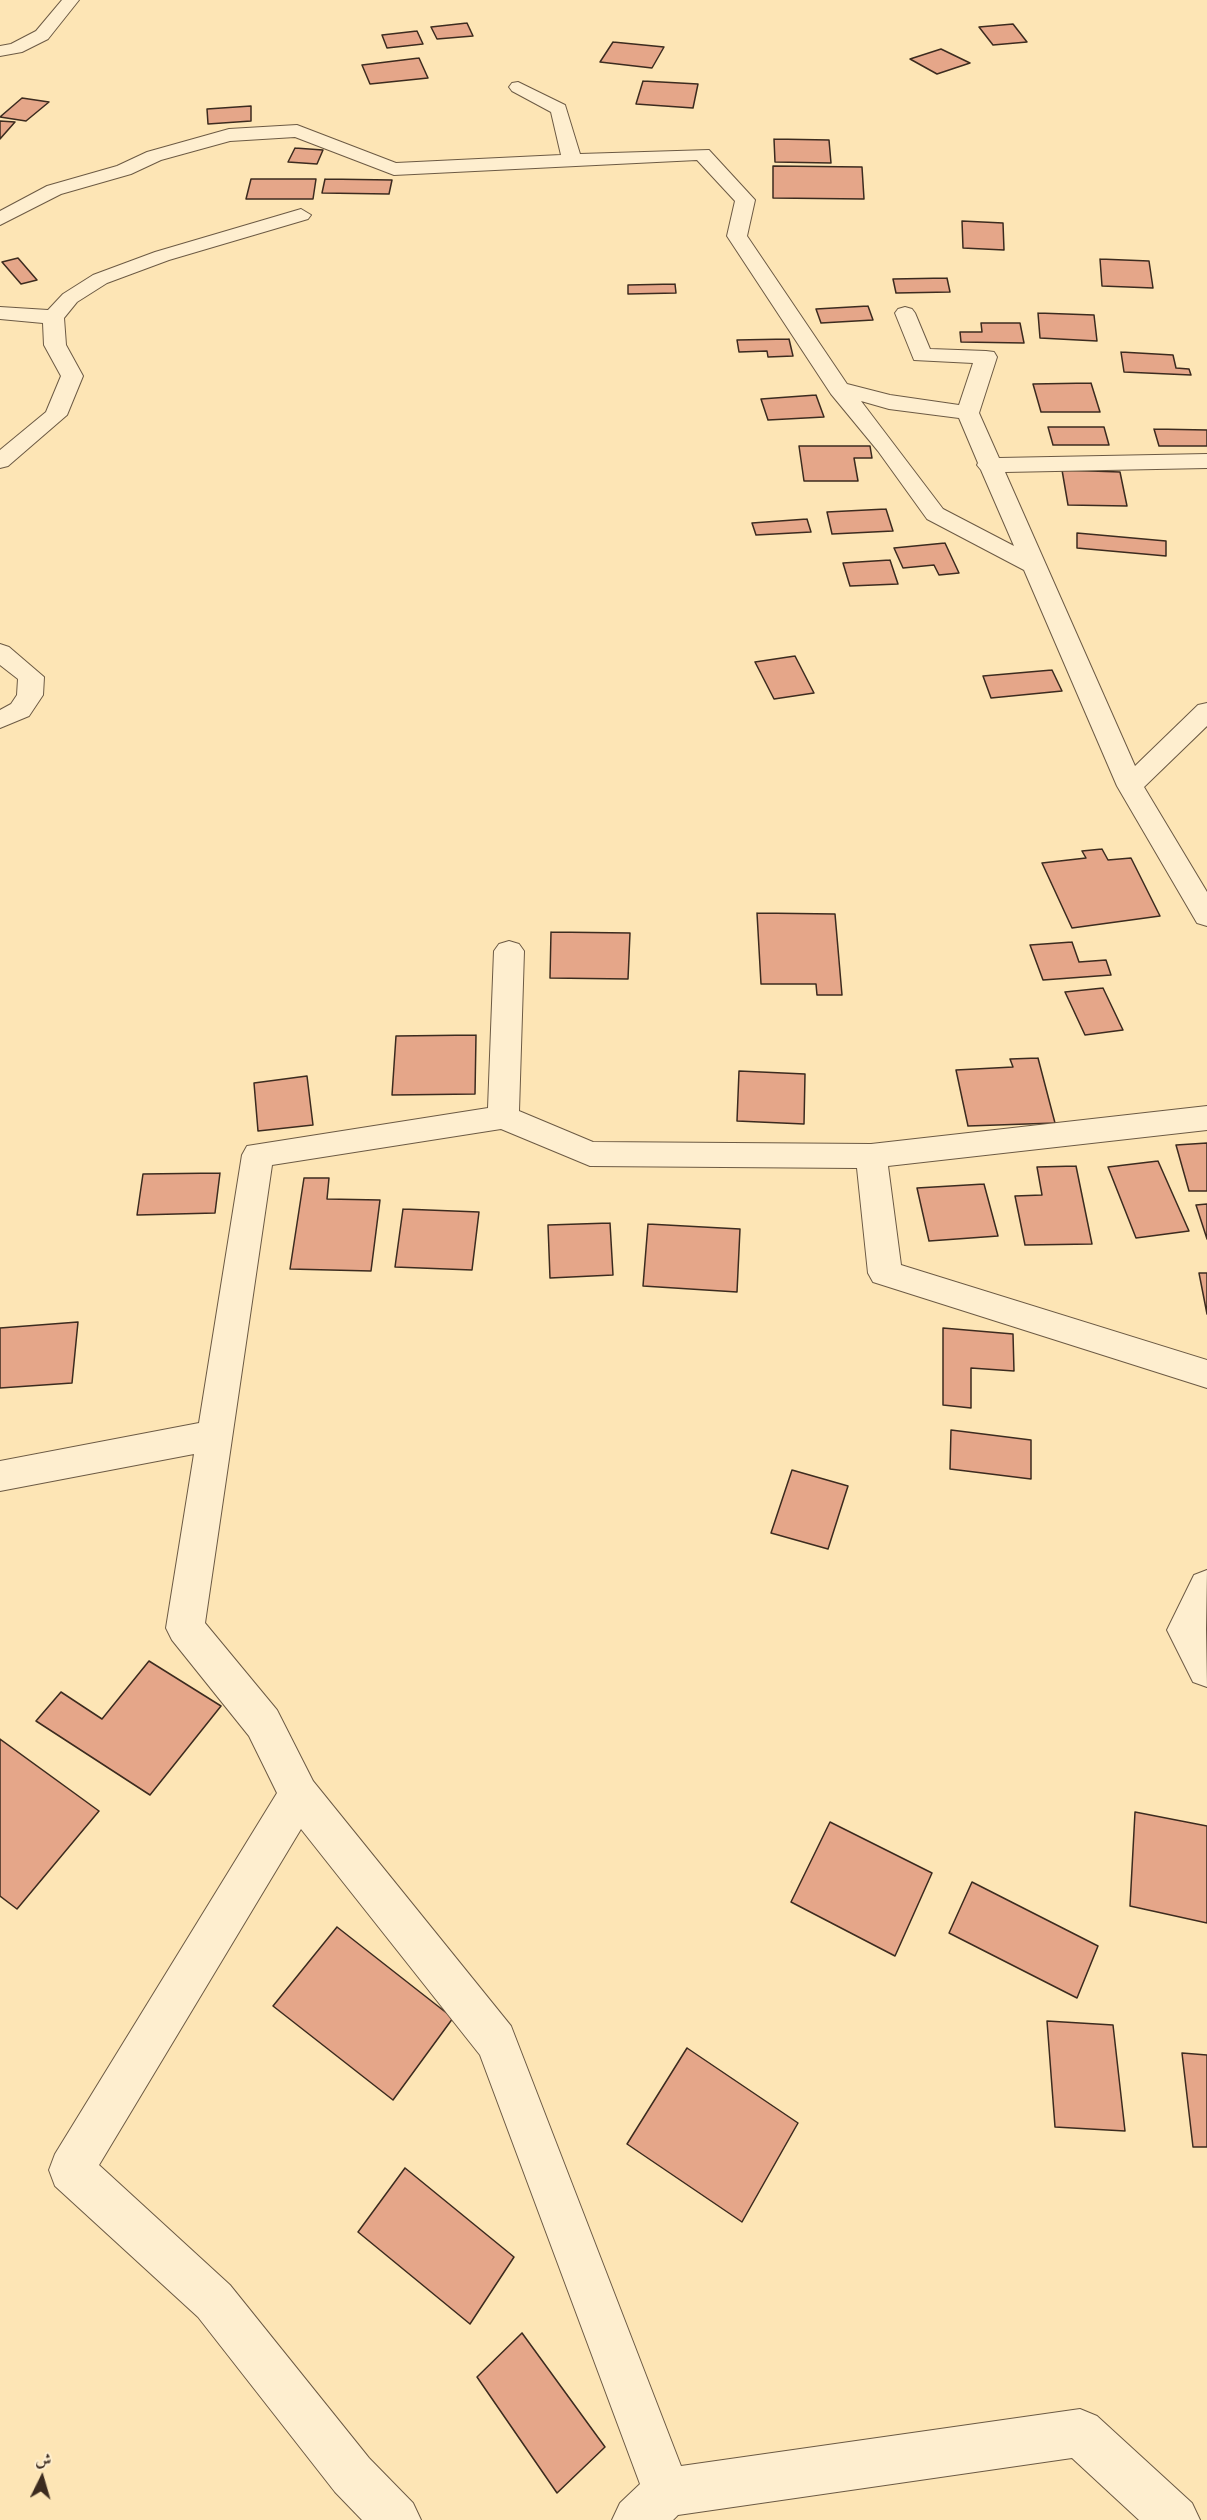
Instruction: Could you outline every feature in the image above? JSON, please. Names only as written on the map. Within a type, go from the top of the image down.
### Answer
[{"type":"street","points":[[0,51],[15,48],[42,35],[71,0]]},
{"type":"street","points":[[518,87],[559,109],[572,161]]},
{"type":"street","points":[[0,219],[54,190],[124,170],[154,156],[229,135],[297,131],[394,170],[702,154],[745,200],[736,236],[839,388],[886,446],[934,514],[1032,566]]},
{"type":"street","points":[[0,461],[56,415],[72,376],[55,345],[53,317],[70,298],[100,279],[162,256],[301,215]]},
{"type":"street","points":[[0,313],[53,317]]},
{"type":"street","points":[[905,313],[922,355],[986,357],[968,412],[988,465],[1130,786],[1207,916]]},
{"type":"street","points":[[839,388],[889,402],[968,412]]},
{"type":"street","points":[[988,465],[1207,461]]},
{"type":"street","points":[[0,652],[31,677],[30,694],[20,710],[0,720]]},
{"type":"street","points":[[1130,786],[1207,711]]},
{"type":"street","points":[[503,1117],[509,951]]},
{"type":"street","points":[[1176,2520],[1080,2433],[652,2506],[496,2042],[299,1796],[263,1723],[185,1628],[258,1155],[503,1117],[590,1154],[872,1156],[1207,1118]]},
{"type":"street","points":[[872,1156],[885,1273],[1207,1374]]},
{"type":"street","points":[[0,1476],[215,1435]]},
{"type":"street","points":[[1207,1587],[1186,1630],[1207,1669]]},
{"type":"street","points":[[299,1796],[71,2170],[214,2301],[352,2475],[396,2520]]},
{"type":"building","points":[[467,23],[473,36],[437,39],[431,27]]},
{"type":"building","points":[[1013,24],[1027,42],[993,45],[979,27]]},
{"type":"building","points":[[417,31],[423,44],[387,48],[382,35]]},
{"type":"building","points":[[613,42],[664,47],[652,68],[600,62]]},
{"type":"building","points":[[941,49],[970,63],[937,74],[910,59]]},
{"type":"building","points":[[419,58],[428,78],[370,84],[362,65]]},
{"type":"building","points":[[643,81],[698,84],[693,108],[636,104]]},
{"type":"building","points":[[22,98],[49,102],[26,121],[0,117]]},
{"type":"building","points":[[251,106],[251,121],[208,124],[207,109]]},
{"type":"building","points":[[0,121],[15,122],[0,139]]},
{"type":"building","points":[[774,139],[829,140],[831,163],[775,162]]},
{"type":"building","points":[[295,148],[323,150],[317,164],[288,162]]},
{"type":"building","points":[[773,166],[862,167],[864,199],[773,198]]},
{"type":"building","points":[[251,179],[316,179],[313,199],[246,199]]},
{"type":"building","points":[[325,179],[392,180],[389,194],[322,193]]},
{"type":"building","points":[[962,221],[1003,223],[1004,250],[963,248]]},
{"type":"building","points":[[18,258],[37,280],[21,284],[2,262]]},
{"type":"building","points":[[1100,259],[1149,261],[1153,288],[1102,286]]},
{"type":"building","points":[[947,278],[950,292],[896,293],[893,279]]},
{"type":"building","points":[[675,284],[676,293],[628,294],[628,285]]},
{"type":"building","points":[[868,306],[873,320],[821,323],[816,309]]},
{"type":"building","points":[[1038,313],[1094,315],[1097,341],[1040,338]]},
{"type":"building","points":[[981,323],[1020,323],[1024,343],[961,342],[960,332],[982,332]]},
{"type":"building","points":[[789,339],[793,356],[768,357],[767,351],[739,352],[737,340]]},
{"type":"building","points":[[1121,352],[1173,355],[1176,368],[1189,369],[1191,375],[1124,372]]},
{"type":"building","points":[[1091,383],[1100,412],[1041,412],[1033,384]]},
{"type":"building","points":[[816,395],[824,417],[768,420],[761,399]]},
{"type":"building","points":[[1048,427],[1104,427],[1109,445],[1053,445]]},
{"type":"building","points":[[1154,429],[1207,430],[1207,446],[1159,446]]},
{"type":"building","points":[[799,446],[870,446],[872,458],[854,458],[858,481],[804,481]]},
{"type":"building","points":[[1062,470],[1120,472],[1127,506],[1068,505]]},
{"type":"building","points":[[886,509],[893,531],[832,534],[827,512]]},
{"type":"building","points":[[807,519],[811,532],[756,535],[752,523]]},
{"type":"building","points":[[1077,533],[1166,541],[1166,556],[1077,548]]},
{"type":"building","points":[[945,543],[959,573],[939,575],[934,565],[903,568],[894,548]]},
{"type":"building","points":[[890,560],[898,584],[850,586],[843,563]]},
{"type":"building","points":[[795,656],[814,693],[774,699],[755,662]]},
{"type":"building","points":[[1052,670],[1062,691],[991,698],[983,676]]},
{"type":"building","points":[[1102,849],[1108,860],[1131,858],[1160,916],[1072,928],[1042,863],[1086,858],[1082,851]]},
{"type":"building","points":[[757,913],[835,914],[842,995],[817,995],[816,984],[761,984]]},
{"type":"building","points":[[551,932],[630,933],[628,979],[550,978]]},
{"type":"building","points":[[1072,942],[1079,962],[1106,960],[1111,975],[1043,980],[1030,945]]},
{"type":"building","points":[[1103,988],[1123,1030],[1085,1035],[1065,992]]},
{"type":"building","points":[[476,1035],[475,1094],[392,1095],[396,1036]]},
{"type":"building","points":[[1038,1058],[1055,1123],[968,1126],[956,1070],[1013,1067],[1010,1059]]},
{"type":"building","points":[[739,1071],[805,1074],[804,1124],[737,1121]]},
{"type":"building","points":[[307,1076],[313,1125],[258,1131],[254,1083]]},
{"type":"building","points":[[1207,1143],[1207,1191],[1189,1191],[1176,1145]]},
{"type":"building","points":[[1158,1161],[1189,1231],[1136,1238],[1108,1167]]},
{"type":"building","points":[[1076,1166],[1092,1244],[1025,1245],[1015,1196],[1042,1195],[1037,1167]]},
{"type":"building","points":[[220,1173],[215,1213],[137,1215],[143,1174]]},
{"type":"building","points":[[304,1178],[329,1178],[327,1199],[380,1200],[371,1271],[290,1269]]},
{"type":"building","points":[[984,1184],[998,1236],[929,1241],[917,1188]]},
{"type":"building","points":[[1207,1204],[1207,1239],[1196,1205]]},
{"type":"building","points":[[403,1209],[479,1212],[472,1270],[395,1267]]},
{"type":"building","points":[[610,1223],[613,1275],[550,1278],[548,1225]]},
{"type":"building","points":[[648,1224],[740,1229],[737,1292],[643,1286]]},
{"type":"building","points":[[1199,1273],[1207,1273],[1207,1314]]},
{"type":"building","points":[[78,1322],[72,1383],[0,1388],[0,1328]]},
{"type":"building","points":[[943,1328],[1013,1334],[1014,1371],[971,1368],[971,1408],[943,1405]]},
{"type":"building","points":[[951,1430],[1031,1440],[1031,1479],[950,1469]]},
{"type":"building","points":[[792,1470],[848,1486],[828,1549],[771,1533]]},
{"type":"building","points":[[149,1661],[221,1706],[150,1795],[36,1721],[61,1692],[102,1719]]},
{"type":"building","points":[[0,1739],[99,1811],[17,1909],[0,1896]]},
{"type":"building","points":[[1135,1812],[1207,1826],[1207,1923],[1130,1906]]},
{"type":"building","points":[[830,1822],[932,1873],[895,1956],[791,1902]]},
{"type":"building","points":[[972,1882],[1098,1946],[1077,1998],[949,1933]]},
{"type":"building","points":[[337,1927],[453,2018],[393,2100],[273,2006]]},
{"type":"building","points":[[1047,2021],[1113,2025],[1125,2131],[1055,2127]]},
{"type":"building","points":[[687,2048],[798,2123],[742,2222],[627,2144]]},
{"type":"building","points":[[1182,2053],[1207,2055],[1207,2147],[1193,2147]]},
{"type":"building","points":[[405,2168],[514,2257],[470,2324],[358,2232]]},
{"type":"building","points":[[522,2333],[605,2447],[557,2493],[477,2377]]}]
